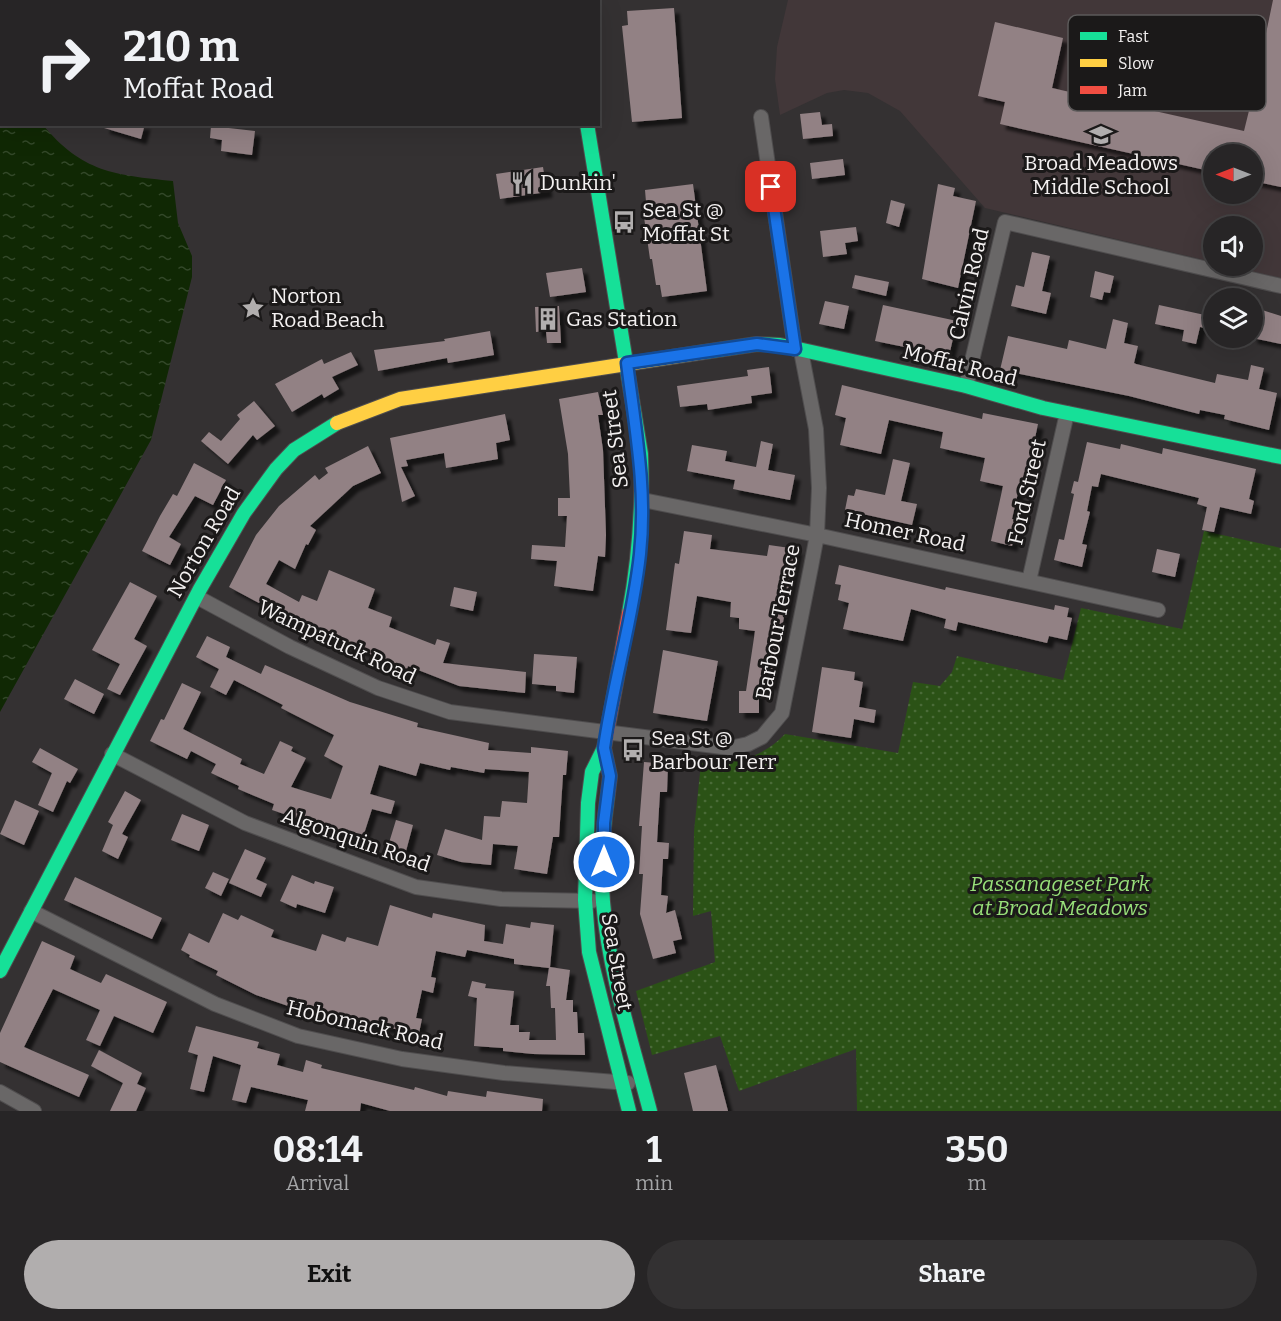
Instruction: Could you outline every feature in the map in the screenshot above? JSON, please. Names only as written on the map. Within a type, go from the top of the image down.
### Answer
[{"type":"street","name":"Barbour Terrace","points":[[607,730],[730,748],[748,744],[762,737],[783,713],[817,535],[819,488],[816,429],[798,350],[761,117]]},
{"type":"street","name":"Sea Street","points":[[587,126],[641,454],[643,500],[640,556],[604,748],[592,772],[588,803],[585,900],[589,952],[629,1111]]},
{"type":"street","name":"Calvin Road","points":[[966,386],[1005,222],[1281,286]]},
{"type":"street","name":"Moffat Road","points":[[627,363],[757,344],[798,350],[966,386],[1067,413],[1281,457]]},
{"type":"street","name":"Norton Road","points":[[0,970],[112,754],[197,597],[261,486],[295,448],[339,423],[400,399],[627,363]]},
{"type":"street","name":"Ford Street","points":[[1029,580],[1067,413]]},
{"type":"street","name":"Homer Road","points":[[643,500],[1029,580],[1158,610]]},
{"type":"street","name":"Wampatuck Road","points":[[197,597],[290,647],[378,688],[440,709],[514,721],[607,730]]},
{"type":"street","name":"Sea Street","points":[[604,748],[610,776],[604,823],[603,901],[611,960],[650,1111]]},
{"type":"street","name":"Algonquin Road","points":[[112,754],[245,823],[416,887],[501,899],[603,901]]},
{"type":"street","name":"Hobomack Road","points":[[31,911],[215,1004],[298,1036],[402,1059],[504,1073],[623,1084],[642,1080]]},
{"type":"street","points":[[0,1092],[34,1111]]},
{"type":"shaded area","name":"Broad Meadows Middle School","points":[[788,0],[1281,0],[1281,278],[1263,274],[1263,216],[1203,216],[1203,260],[985,208],[900,111],[868,93],[844,90],[827,93],[780,115],[775,79],[777,47]]},
{"type":"green space","name":"Passanageset Park at Broad Meadows","points":[[1204,531],[1281,548],[1281,1111],[857,1111],[856,1049],[739,1091],[720,1036],[652,1055],[636,991],[715,962],[711,911],[693,916],[694,831],[701,763],[747,758],[767,749],[785,734],[898,753],[913,682],[940,686],[952,672],[957,656],[1063,680],[1081,608],[1182,629]]},
{"type":"water","points":[[0,126],[44,126],[71,153],[100,168],[116,173],[173,181],[178,223],[192,256],[192,277],[151,440],[0,712]]},
{"type":"building","points":[[1273,0],[1281,0],[1281,187],[1263,183],[1263,144],[1203,144],[1203,170],[1000,124],[1005,102],[978,96],[995,22],[1063,38],[1052,88],[1068,92],[1068,111],[1155,111],[1244,131],[1249,111],[1266,111],[1266,33]]},
{"type":"building","points":[[674,8],[682,118],[632,122],[622,26],[628,25],[627,11]]},
{"type":"building","points":[[820,112],[822,125],[832,124],[833,136],[803,139],[800,114]]},
{"type":"building","points":[[104,126],[144,126],[141,139],[104,128]]},
{"type":"building","points":[[211,126],[255,131],[252,155],[221,151],[222,140],[210,138]]},
{"type":"building","points":[[843,159],[845,175],[812,179],[810,163]]},
{"type":"building","name":"Dunkin'","points":[[543,167],[547,192],[500,199],[496,174]]},
{"type":"building","points":[[693,184],[707,291],[662,297],[660,285],[656,285],[652,259],[650,259],[642,203],[646,202],[645,190]]},
{"type":"building","points":[[938,184],[955,188],[953,196],[976,201],[958,288],[922,279]]},
{"type":"building","points":[[891,200],[905,204],[899,227],[886,223]]},
{"type":"building","points":[[856,227],[858,241],[845,243],[847,254],[823,257],[820,231]]},
{"type":"building","points":[[1032,252],[1050,256],[1042,291],[1051,293],[1046,314],[1011,306],[1016,285],[1024,287]]},
{"type":"building","points":[[582,268],[586,292],[550,297],[546,273]]},
{"type":"building","points":[[1095,271],[1114,276],[1110,293],[1104,292],[1102,300],[1090,297]]},
{"type":"building","points":[[855,275],[889,282],[886,296],[852,288]]},
{"type":"building","points":[[825,301],[849,306],[844,329],[819,324]]},
{"type":"building","points":[[883,305],[957,321],[949,356],[875,341]]},
{"type":"building","points":[[1159,305],[1203,315],[1203,328],[1200,327],[1196,344],[1182,341],[1184,330],[1155,324]]},
{"type":"building","name":"Gas Station","points":[[559,306],[561,343],[547,343],[546,331],[536,332],[535,307]]},
{"type":"building","points":[[1263,310],[1281,316],[1281,344],[1263,340]]},
{"type":"building","points":[[1113,319],[1128,323],[1124,343],[1138,346],[1134,363],[1136,364],[1215,383],[1217,374],[1248,380],[1251,365],[1264,368],[1259,389],[1277,393],[1269,430],[1224,419],[1225,415],[1200,410],[1199,414],[1129,396],[1000,370],[1008,336],[1067,349],[1069,340],[1106,349]]},
{"type":"building","points":[[490,331],[494,355],[448,363],[447,358],[378,371],[374,350],[445,341],[444,339]]},
{"type":"building","points":[[351,352],[358,365],[332,377],[339,389],[324,398],[322,394],[292,412],[275,384],[322,359],[324,364]]},
{"type":"building","points":[[769,367],[772,393],[751,396],[752,403],[708,410],[707,404],[680,407],[677,386],[748,376],[747,370]]},
{"type":"building","points":[[842,385],[982,419],[983,413],[1038,424],[1025,485],[1020,484],[1012,519],[1018,520],[1012,546],[991,541],[1003,486],[980,481],[985,458],[940,448],[943,432],[889,420],[881,454],[840,445],[846,418],[835,415]]},
{"type":"building","points":[[598,392],[603,415],[598,415],[603,450],[606,535],[605,557],[598,556],[593,591],[554,586],[557,561],[531,559],[532,545],[565,547],[567,516],[558,516],[558,498],[570,498],[568,454],[559,399]]},
{"type":"building","points":[[254,401],[275,426],[257,440],[253,435],[228,464],[201,441],[209,432],[221,441],[240,419],[237,415]]},
{"type":"building","points":[[505,414],[510,440],[496,443],[498,459],[446,468],[444,453],[406,460],[408,466],[401,467],[415,496],[402,502],[390,438]]},
{"type":"building","points":[[761,441],[773,444],[768,470],[795,475],[790,500],[733,489],[735,480],[687,471],[692,445],[727,451],[725,461],[756,467]]},
{"type":"building","points":[[1087,442],[1120,449],[1121,444],[1162,454],[1163,448],[1256,469],[1249,499],[1254,501],[1251,514],[1220,507],[1214,532],[1202,530],[1207,507],[1197,504],[1199,498],[1101,474],[1098,487],[1092,486],[1087,511],[1090,512],[1082,544],[1087,545],[1082,567],[1054,560],[1059,539],[1064,540],[1074,494],[1071,493],[1074,481],[1078,482]]},
{"type":"building","points":[[368,446],[381,473],[353,486],[310,526],[316,530],[308,545],[306,544],[295,569],[279,560],[266,584],[299,602],[302,595],[317,601],[329,570],[375,589],[368,608],[392,617],[389,627],[435,645],[437,639],[450,643],[443,663],[526,672],[525,693],[459,686],[408,666],[407,669],[291,622],[293,617],[261,599],[259,603],[229,587],[256,535],[279,506],[315,475],[319,480],[328,473],[325,468]]},
{"type":"building","points":[[893,459],[910,463],[901,501],[917,504],[912,525],[845,510],[848,495],[854,496],[856,489],[885,495]]},
{"type":"building","points":[[194,463],[226,480],[213,505],[195,496],[169,537],[181,544],[170,565],[142,551],[173,494],[177,496]]},
{"type":"building","points":[[684,531],[712,535],[710,549],[767,556],[769,545],[797,549],[771,685],[759,683],[759,713],[739,713],[739,691],[746,691],[755,631],[739,629],[739,618],[730,617],[731,602],[697,596],[691,633],[666,630],[675,563],[679,564]]},
{"type":"building","points":[[1157,549],[1180,554],[1175,577],[1152,572]]},
{"type":"building","points":[[839,565],[945,590],[946,587],[1054,610],[1055,605],[1069,608],[1067,617],[1072,618],[1067,640],[1049,636],[1047,643],[958,622],[956,631],[944,628],[946,619],[911,609],[903,641],[843,629],[849,603],[838,600],[841,585],[835,584]]},
{"type":"building","points":[[130,582],[157,596],[134,639],[147,646],[120,695],[107,689],[120,664],[92,650]]},
{"type":"building","points":[[454,587],[477,592],[473,611],[450,606]]},
{"type":"building","points":[[207,636],[230,647],[226,657],[261,674],[265,665],[350,702],[418,723],[417,727],[489,743],[488,750],[531,753],[531,747],[568,751],[566,775],[563,775],[559,837],[553,837],[547,874],[514,869],[518,846],[493,844],[491,865],[461,862],[437,855],[445,829],[482,840],[484,816],[500,817],[502,801],[527,803],[529,772],[485,769],[484,773],[451,767],[450,770],[420,763],[416,776],[379,765],[370,794],[395,801],[391,814],[372,809],[362,840],[272,810],[274,804],[238,789],[239,786],[211,773],[216,764],[191,751],[187,759],[150,741],[161,719],[164,720],[182,683],[201,692],[183,729],[242,759],[240,764],[264,774],[280,741],[293,747],[291,751],[306,758],[291,787],[331,799],[343,766],[324,756],[334,735],[281,708],[283,705],[234,680],[226,695],[210,687],[219,669],[196,657]]},
{"type":"building","points":[[663,650],[718,661],[707,721],[653,713]]},
{"type":"building","points":[[534,654],[577,657],[574,693],[556,691],[556,686],[532,684]]},
{"type":"building","points":[[822,667],[855,672],[854,680],[863,682],[859,707],[876,710],[874,723],[854,719],[851,738],[812,732]]},
{"type":"building","points":[[75,679],[104,694],[94,714],[64,699]]},
{"type":"building","points":[[40,748],[78,769],[70,783],[67,781],[53,812],[38,805],[52,773],[32,762]]},
{"type":"building","points":[[644,762],[668,764],[667,792],[660,792],[657,842],[669,843],[668,859],[663,859],[661,895],[668,896],[666,913],[675,910],[682,939],[673,941],[676,953],[653,959],[640,914],[643,874],[639,874],[642,826],[639,826]]},
{"type":"building","points":[[125,791],[141,800],[122,834],[128,837],[118,859],[102,851],[113,825],[108,822]]},
{"type":"building","points":[[15,800],[39,811],[24,845],[0,834]]},
{"type":"building","points":[[182,814],[209,825],[199,851],[171,840]]},
{"type":"building","points":[[396,820],[413,825],[406,851],[388,846]]},
{"type":"building","points":[[245,849],[266,858],[256,879],[267,884],[261,897],[229,883]]},
{"type":"building","points":[[213,872],[229,879],[221,896],[205,888]]},
{"type":"building","points":[[292,875],[314,884],[315,881],[334,887],[325,913],[297,904],[296,908],[280,901]]},
{"type":"building","points":[[75,877],[162,918],[152,939],[64,900]]},
{"type":"building","points":[[390,905],[432,918],[433,913],[485,925],[484,941],[503,944],[506,924],[530,928],[531,922],[554,925],[550,967],[570,970],[566,1000],[573,1000],[573,1012],[577,1012],[578,1033],[584,1033],[585,1055],[533,1054],[503,1051],[503,1048],[474,1046],[477,998],[468,996],[472,981],[486,984],[485,988],[514,991],[510,1025],[519,1025],[519,1032],[530,1032],[529,1040],[556,1040],[555,1008],[551,1008],[550,986],[546,986],[549,968],[514,964],[514,959],[467,950],[465,957],[436,951],[431,977],[436,978],[433,993],[422,990],[416,1018],[422,1019],[419,1033],[358,1023],[359,1018],[291,1007],[256,995],[216,975],[218,971],[189,957],[190,955],[181,950],[189,933],[209,943],[223,913],[238,920],[241,915],[274,930],[271,937],[316,951],[322,934],[345,942],[347,937],[378,946]]},
{"type":"building","points":[[42,941],[75,956],[70,969],[101,983],[106,974],[167,1002],[153,1033],[114,1016],[100,1046],[86,1040],[100,1010],[53,989],[24,1047],[89,1075],[79,1097],[0,1062],[0,1033]]},
{"type":"building","points":[[196,1026],[259,1042],[257,1048],[280,1054],[277,1065],[303,1072],[306,1060],[322,1065],[321,1068],[414,1090],[415,1087],[447,1096],[448,1091],[486,1097],[487,1091],[543,1099],[542,1111],[390,1111],[361,1103],[360,1111],[305,1111],[308,1100],[251,1087],[246,1103],[232,1100],[241,1065],[213,1056],[204,1092],[190,1089],[198,1055],[188,1052]]},
{"type":"building","points":[[99,1050],[142,1073],[137,1084],[146,1088],[136,1111],[110,1111],[123,1083],[91,1066]]},
{"type":"building","points":[[716,1065],[728,1111],[693,1111],[684,1073]]},
{"type":"traffic: fast","points":[[587,126],[641,454],[640,534],[629,613]]},
{"type":"traffic: fast","points":[[704,352],[757,344],[780,345],[966,386],[1043,408],[1281,457]]},
{"type":"traffic: fast","points":[[0,971],[200,589],[244,513],[276,469],[294,450],[337,423]]},
{"type":"traffic: fast","points":[[604,748],[592,772],[588,803],[585,900],[589,952],[629,1111]]},
{"type":"traffic: fast","points":[[608,793],[602,861],[606,929],[622,1007],[650,1111]]},
{"type":"traffic: slow","points":[[337,423],[400,399],[704,352]]},
{"type":"traffic: jam","points":[[608,793],[610,776],[604,748],[629,613]]},
{"type":"place","name":"Broad Meadows Middle School","points":[[1101,135]]},
{"type":"place","name":"Dunkin'","points":[[522,183]]},
{"type":"place","name":"Sea St @ Moffat St","points":[[624,222]]},
{"type":"place","name":"Norton Road Beach","points":[[253,308]]},
{"type":"place","name":"Gas Station","points":[[548,319]]},
{"type":"place","name":"Sea St @ Barbour Terr","points":[[633,750]]},
{"type":"route","points":[[604,862],[604,823],[610,776],[604,748],[640,556],[643,500],[641,454],[627,363],[757,344],[780,345],[795,349],[771,187]]}]
